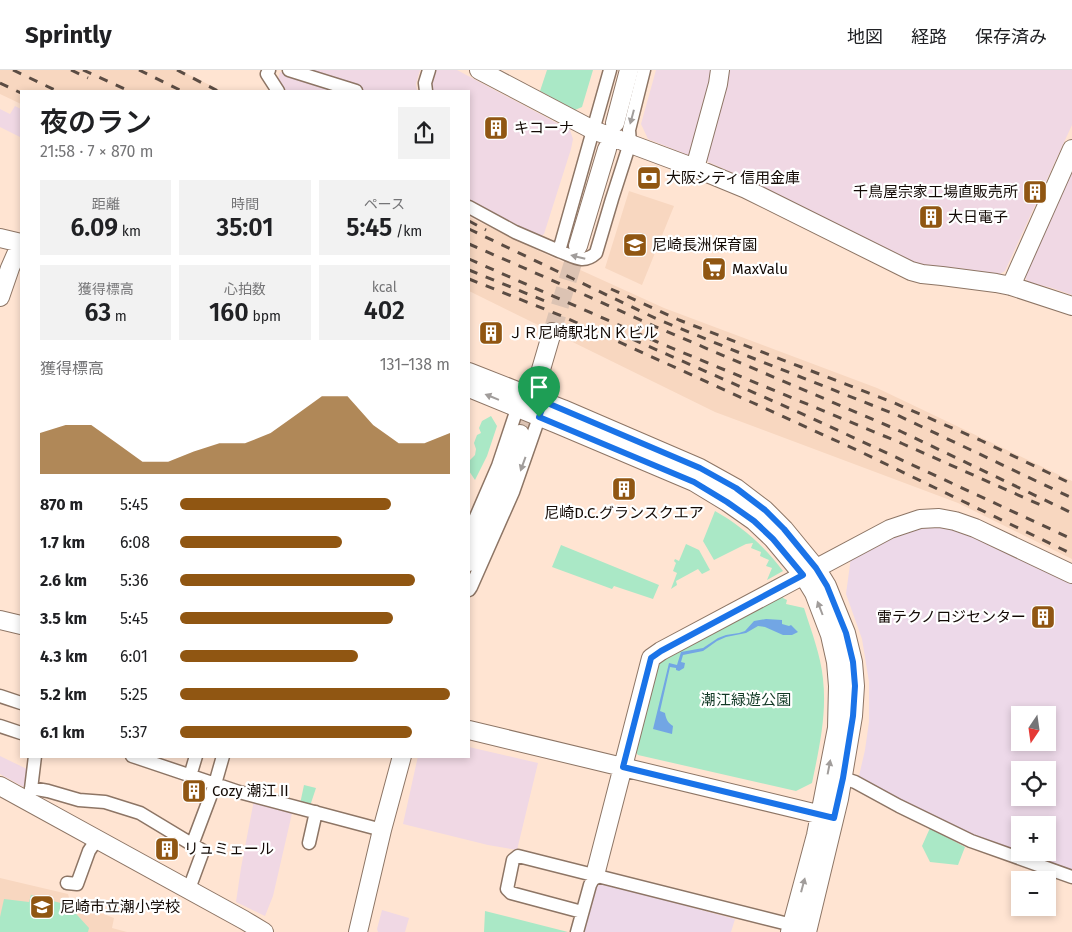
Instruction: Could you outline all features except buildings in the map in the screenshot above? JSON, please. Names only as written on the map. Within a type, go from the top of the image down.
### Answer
[{"type":"street","points":[[269,70],[267,74],[277,90]]},
{"type":"street","points":[[289,70],[348,90]]},
{"type":"street","points":[[426,90],[425,83],[429,70]]},
{"type":"street","points":[[479,70],[593,130],[695,168],[746,190],[911,271],[1011,286],[1072,306]]},
{"type":"street","points":[[558,251],[610,70]]},
{"type":"street","points":[[614,123],[629,70]]},
{"type":"street","points":[[470,208],[515,232],[558,251],[582,260],[591,258],[596,253],[630,143],[629,130],[644,70]]},
{"type":"street","points":[[695,168],[718,84],[720,70]]},
{"type":"street","points":[[578,246],[607,149]]},
{"type":"street","points":[[1011,286],[1072,149]]},
{"type":"street","points":[[0,238],[20,243]]},
{"type":"street","points":[[0,297],[20,245]]},
{"type":"street","points":[[470,531],[552,332]]},
{"type":"street","points":[[470,372],[526,395],[542,409],[700,468],[736,488],[765,510],[784,529],[810,572],[827,586],[846,633],[853,662],[855,686],[853,716],[843,778],[827,817],[816,835],[796,930],[595,875],[518,856],[513,860],[507,889],[510,893],[582,912]]},
{"type":"street","points":[[470,388],[526,395]]},
{"type":"street","points":[[470,588],[513,492],[542,409]]},
{"type":"street","points":[[470,560],[494,504],[520,434]]},
{"type":"street","points":[[577,932],[590,885],[595,875],[651,658],[890,529],[920,519],[939,518],[975,528],[1072,574]]},
{"type":"street","points":[[810,572],[814,593],[830,635],[836,662],[838,686],[837,728],[827,817]]},
{"type":"street","points":[[0,620],[20,625]]},
{"type":"street","points":[[0,696],[20,703]]},
{"type":"street","points":[[0,726],[20,733]]},
{"type":"street","points":[[470,730],[827,817]]},
{"type":"street","points":[[28,794],[34,758]]},
{"type":"street","points":[[138,758],[239,792],[382,830]]},
{"type":"street","points":[[190,776],[195,758]]},
{"type":"street","points":[[192,845],[216,784],[222,758]]},
{"type":"street","points":[[358,932],[401,758]]},
{"type":"street","points":[[843,778],[855,782],[971,840],[1072,876]]},
{"type":"street","points":[[0,786],[28,794],[97,839],[188,889],[242,926],[264,932]]},
{"type":"street","points":[[28,794],[48,791],[80,800],[105,802],[140,813],[203,851],[188,889]]},
{"type":"street","points":[[309,843],[316,812]]},
{"type":"street","points":[[67,882],[78,884],[89,851],[97,839]]},
{"type":"shaded area","points":[[0,70],[179,70],[220,90],[20,90],[20,104],[0,94]]},
{"type":"shaded area","points":[[296,70],[420,70],[416,84],[417,90],[357,90]]},
{"type":"shaded area","points":[[436,70],[457,70],[570,130],[573,139],[571,149],[544,234],[537,239],[470,204],[470,90],[433,90],[432,82]]},
{"type":"shaded area","points":[[656,70],[712,70],[711,81],[691,154],[688,155],[648,139],[641,124]]},
{"type":"shaded area","points":[[726,70],[1072,70],[1072,125],[1005,271],[1000,274],[919,265],[762,186],[708,162],[705,154]]},
{"type":"shaded area","points":[[280,72],[335,90],[283,90],[278,80]]},
{"type":"shaded area","points":[[15,106],[20,108],[20,137],[0,127],[0,109],[10,114]]},
{"type":"shaded area","points":[[1072,171],[1072,295],[1028,282],[1024,276]]},
{"type":"shaded area","name":"尼崎長洲保育園","points":[[629,191],[674,206],[642,285],[605,268]]},
{"type":"shaded area","points":[[470,217],[664,308],[877,388],[1072,481],[1072,559],[958,503],[715,412],[470,291]]},
{"type":"shaded area","points":[[939,518],[1072,574],[1072,877],[1027,861],[1056,861],[1056,816],[1011,816],[1011,855],[971,841],[859,776],[869,722],[869,682],[862,639],[846,594],[851,557],[890,529]]},
{"type":"shaded area","points":[[470,747],[538,763],[517,850],[488,845],[403,824],[418,758],[470,758]]},
{"type":"shaded area","points":[[0,756],[31,771],[29,790],[0,774]]},
{"type":"shaded area","points":[[254,800],[293,809],[273,896],[265,916],[236,902]]},
{"type":"shaded area","name":"尼崎市立潮小学校","points":[[0,878],[68,894],[70,901],[114,918],[112,928],[127,932],[0,932]]},
{"type":"shaded area","points":[[601,883],[735,919],[731,932],[583,932],[594,887]]},
{"type":"shaded area","points":[[382,910],[409,918],[405,932],[378,932],[377,929]]},
{"type":"green space","points":[[547,70],[593,70],[582,107],[575,110],[540,91]]},
{"type":"green space","points":[[491,416],[497,426],[487,456],[475,480],[470,472],[470,460],[475,455],[474,443],[477,435],[481,433],[479,428],[482,421]]},
{"type":"green space","points":[[715,511],[734,523],[752,538],[783,571],[767,580],[772,568],[766,566],[769,560],[760,556],[761,552],[751,548],[753,543],[746,544],[714,560],[703,541]]},
{"type":"green space","points":[[686,544],[699,550],[710,570],[702,574],[698,569],[676,581],[677,585],[671,589],[677,573],[673,571],[676,563],[674,561],[675,559],[679,561]]},
{"type":"green space","points":[[561,545],[659,585],[653,599],[614,586],[612,589],[552,567]]},
{"type":"green space","name":"潮江緑遊公園","points":[[784,592],[783,598],[787,600],[786,604],[804,608],[822,670],[824,692],[823,718],[812,783],[796,791],[638,755],[634,750],[656,663]]},
{"type":"green space","points":[[304,785],[316,788],[310,806],[300,804]]},
{"type":"green space","points":[[930,828],[965,847],[958,865],[930,862],[922,846]]},
{"type":"green space","points":[[31,895],[68,905],[89,928],[88,932],[0,932],[0,917],[4,899],[29,902]]},
{"type":"green space","points":[[485,911],[568,932],[484,932]]},
{"type":"water","points":[[766,619],[782,620],[782,624],[791,625],[798,632],[792,635],[783,635],[758,626],[746,633],[717,641],[703,651],[683,655],[681,662],[685,663],[684,668],[679,671],[676,668],[670,667],[660,711],[665,713],[667,721],[673,726],[672,734],[653,729],[669,663],[677,665],[681,652],[703,648],[718,638],[745,631],[754,621]]},
{"type":"tunnel","points":[[552,332],[578,246]]},
{"type":"tunnel","points":[[520,434],[532,398]]},
{"type":"railway","points":[[13,70],[55,90]]},
{"type":"railway","points":[[71,70],[88,78]]},
{"type":"railway","points":[[83,70],[127,90]]},
{"type":"railway","points":[[139,70],[180,90]]},
{"type":"railway","points":[[177,70],[216,90]]},
{"type":"railway","points":[[0,83],[20,93]]},
{"type":"railway","points":[[470,222],[486,230]]},
{"type":"railway","points":[[470,229],[657,319],[897,415],[1072,498]]},
{"type":"railway","points":[[470,244],[654,326],[900,431],[1072,513]]},
{"type":"railway","points":[[470,259],[655,341],[901,443],[1043,506]]},
{"type":"railway","points":[[470,270],[550,303]]},
{"type":"railway","points":[[470,279],[562,316],[861,452],[1072,554]]},
{"type":"railway","points":[[611,289],[679,320],[892,402],[980,440],[1072,484]]},
{"type":"railway","points":[[616,332],[807,416],[1072,539]]},
{"type":"place","name":"キコーナ","points":[[496,128]]},
{"type":"place","name":"大阪シティ信用金庫","points":[[649,178]]},
{"type":"place","name":"千鳥屋宗家工場直販売所","points":[[1035,192]]},
{"type":"place","name":"大日電子","points":[[931,217]]},
{"type":"place","name":"尼崎長洲保育園","points":[[635,245]]},
{"type":"place","name":"MaxValu","points":[[714,269]]},
{"type":"place","name":"ＪＲ尼崎駅北ＮＫビル","points":[[491,333]]},
{"type":"place","name":"尼崎D.C.グランスクエア","points":[[624,489]]},
{"type":"place","name":"雷テクノロジセンター","points":[[1043,617]]},
{"type":"place","name":"Cozy 潮江Ⅱ","points":[[194,791]]},
{"type":"place","name":"リュミェール","points":[[167,849]]},
{"type":"place","name":"尼崎市立潮小学校","points":[[42,907]]},
{"type":"route","points":[[545,402],[700,468],[736,488],[765,510],[784,529],[816,568],[827,586],[846,633],[853,662],[855,686],[853,716],[843,778],[834,818],[623,767],[651,658],[803,575],[773,539],[754,521],[694,482],[539,417],[545,402]]}]
